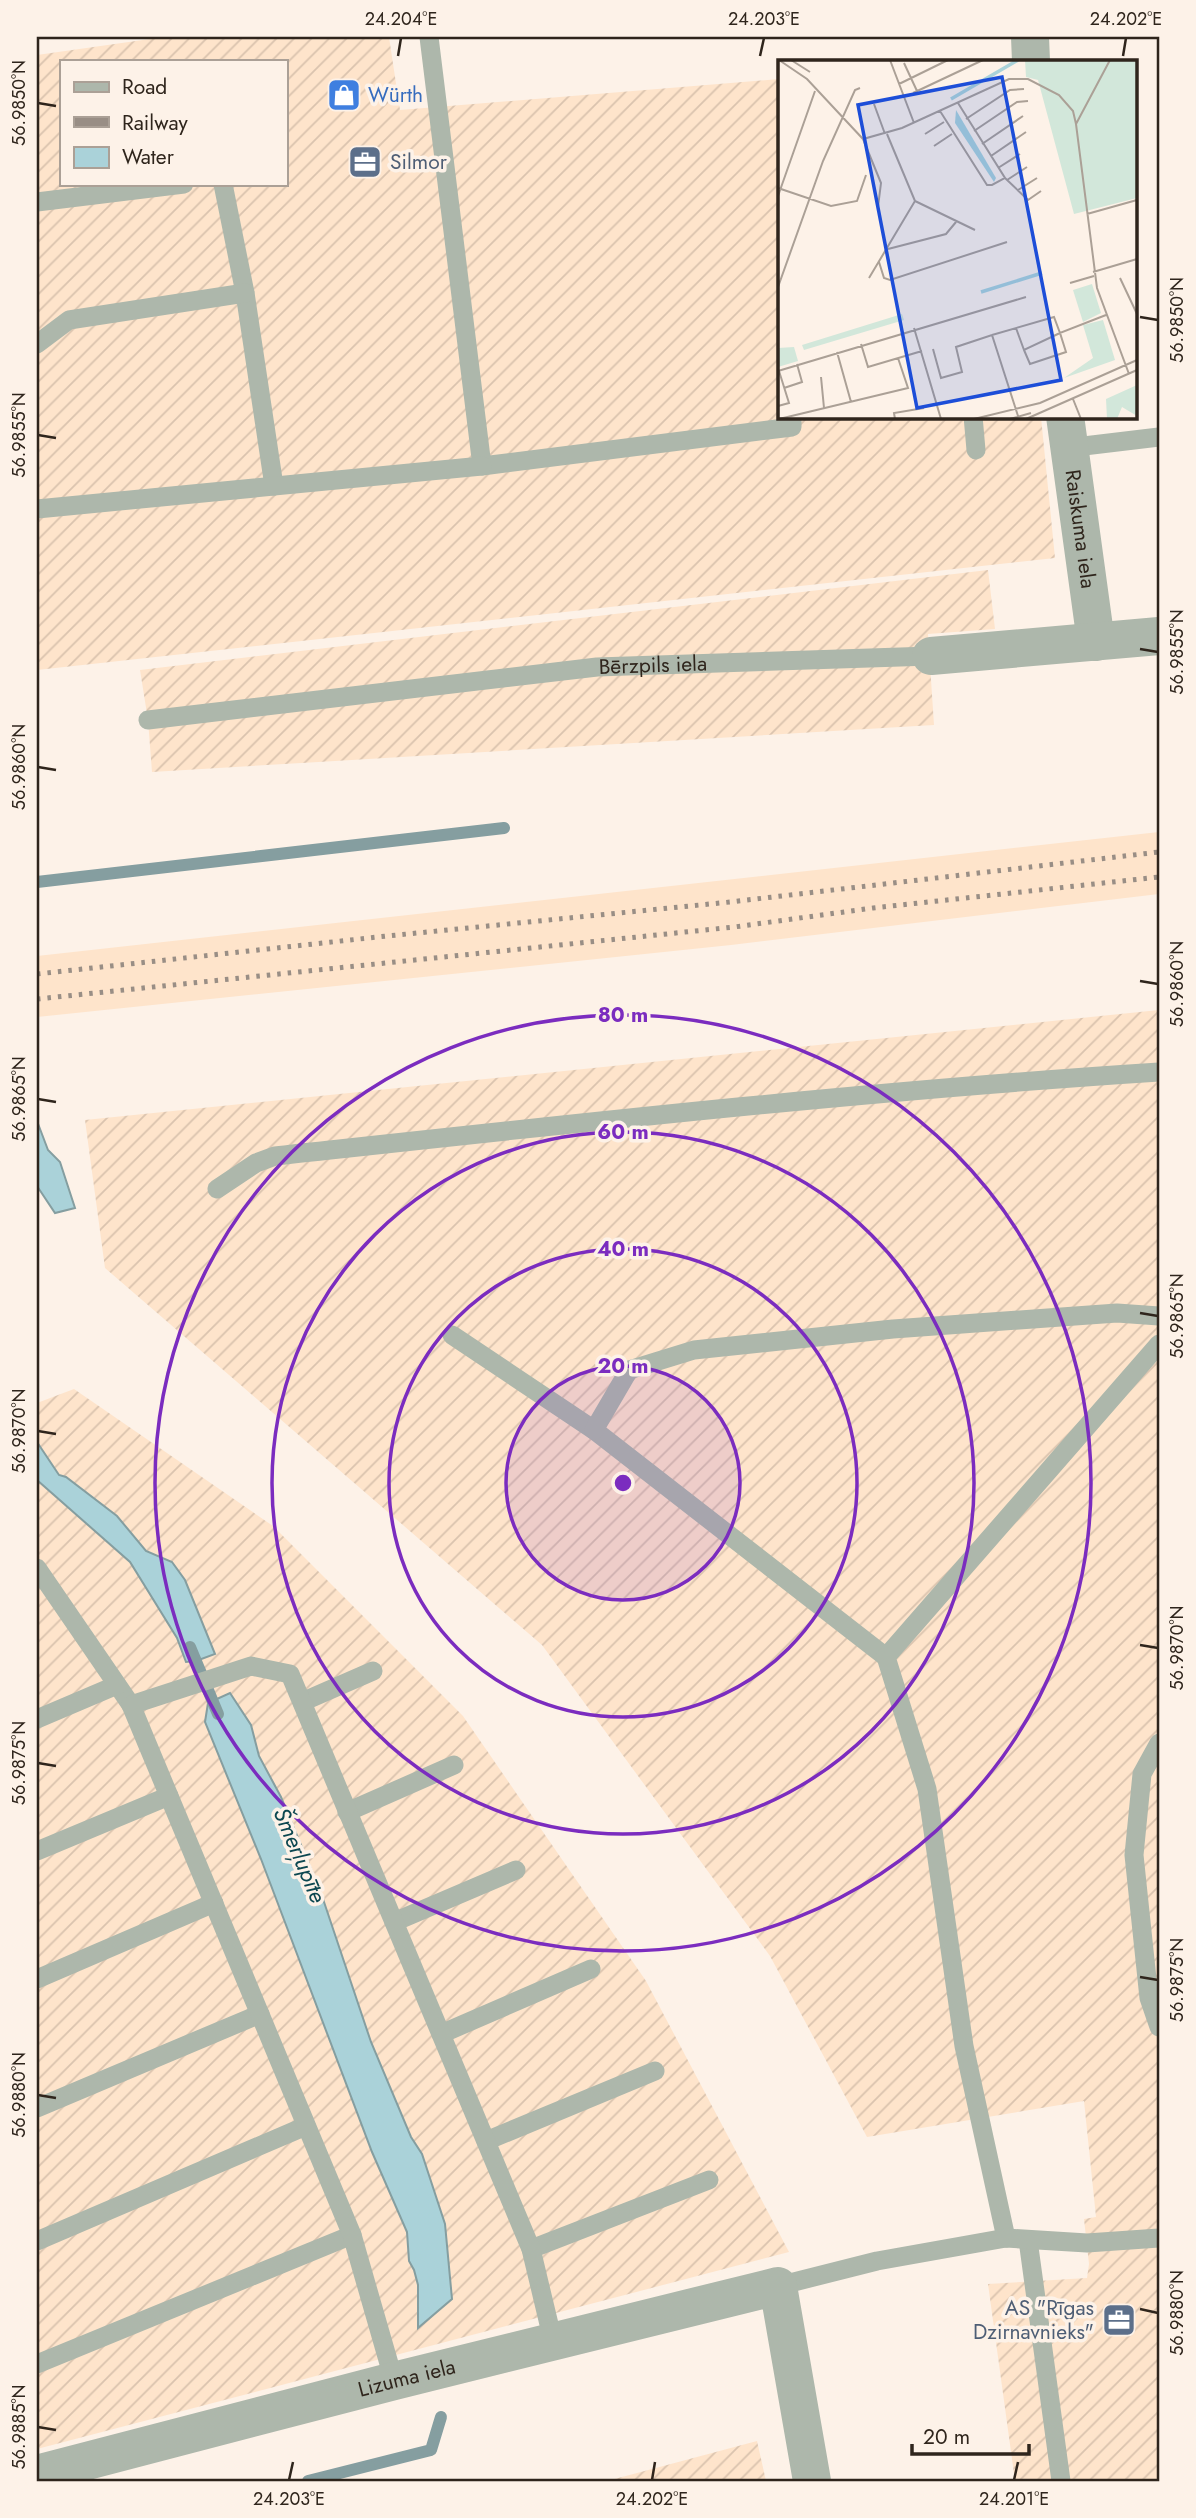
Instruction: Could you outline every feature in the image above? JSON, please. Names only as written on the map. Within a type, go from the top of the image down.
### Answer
[{"type":"street","points":[[1030,37],[1031,60]]},
{"type":"street","name":"Raiskuma iela","points":[[1066,432],[1096,642]]},
{"type":"street","name":"Bērzpils iela","points":[[931,656],[1159,636]]},
{"type":"street","points":[[778,2286],[811,2481]]},
{"type":"street","name":"Lizuma iela","points":[[37,2474],[394,2381],[778,2286]]},
{"type":"lane","points":[[429,37],[482,466]]},
{"type":"lane","points":[[37,202],[168,186]]},
{"type":"lane","points":[[223,186],[245,293],[274,486]]},
{"type":"lane","points":[[37,344],[69,320],[245,293]]},
{"type":"lane","points":[[37,509],[482,466],[792,427],[792,418]]},
{"type":"lane","points":[[973,418],[976,450]]},
{"type":"lane","points":[[1066,432],[1159,437]]},
{"type":"lane","name":"Bērzpils iela","points":[[148,720],[597,667],[931,656]]},
{"type":"lane","points":[[217,1189],[256,1163],[275,1156],[592,1121],[990,1083],[1159,1072]]},
{"type":"lane","points":[[594,1430],[629,1370],[694,1350],[893,1329],[1117,1313],[1159,1316]]},
{"type":"lane","points":[[452,1335],[594,1430],[886,1657],[927,1790],[964,2046],[1006,2238]]},
{"type":"lane","points":[[886,1657],[1159,1343]]},
{"type":"lane","points":[[40,1580],[131,1704],[352,2235],[394,2381]]},
{"type":"lane","points":[[131,1704],[251,1666],[290,1674],[531,2249],[553,2341]]},
{"type":"lane","points":[[302,1702],[373,1671]]},
{"type":"lane","points":[[37,1719],[117,1685]]},
{"type":"lane","points":[[1159,1743],[1142,1774],[1133,1855],[1149,1998],[1159,2027]]},
{"type":"lane","points":[[347,1812],[454,1765]]},
{"type":"lane","points":[[37,1851],[169,1796]]},
{"type":"lane","points":[[394,1922],[516,1870]]},
{"type":"lane","points":[[37,1979],[214,1903]]},
{"type":"lane","points":[[441,2034],[591,1969]]},
{"type":"lane","points":[[37,2109],[260,2014]]},
{"type":"lane","points":[[486,2141],[655,2071]]},
{"type":"lane","points":[[37,2241],[306,2126]]},
{"type":"lane","points":[[531,2249],[709,2179]]},
{"type":"lane","points":[[37,2364],[352,2235]]},
{"type":"lane","points":[[778,2286],[877,2261],[1006,2238],[1087,2243],[1159,2238]]},
{"type":"lane","points":[[1028,2240],[1061,2481]]},
{"type":"shaded area","points":[[164,37],[389,37],[400,110],[778,79],[778,418],[1041,418],[1055,558],[37,670],[37,55]]},
{"type":"shaded area","points":[[988,570],[995,629],[928,634],[934,725],[152,772],[148,720],[140,670]]},
{"type":"shaded area","points":[[1159,832],[1159,894],[731,945],[37,1017],[37,956]]},
{"type":"shaded area","name":"AS \"Rīgas Dzirnavnieks\"","points":[[1159,1010],[1159,2481],[1015,2481],[988,2284],[1087,2278],[1089,2264],[1084,2219],[1096,2217],[1084,2101],[867,2137],[770,1956],[542,1645],[105,1268],[85,1120]]},
{"type":"shaded area","points":[[74,1389],[273,1526],[463,1716],[646,1981],[789,2252],[37,2449],[37,1403]]},
{"type":"shaded area","points":[[757,2441],[766,2481],[607,2481]]},
{"type":"water","points":[[37,1121],[48,1150],[60,1162],[75,1208],[55,1213],[37,1186]]},
{"type":"water","points":[[37,1442],[59,1475],[66,1477],[117,1516],[146,1551],[172,1562],[185,1580],[215,1654],[186,1662],[177,1638],[130,1562],[37,1480]]},
{"type":"water","points":[[230,1693],[251,1725],[259,1756],[281,1797],[321,1893],[371,2042],[411,2137],[422,2154],[445,2224],[452,2299],[418,2328],[418,2285],[409,2261],[407,2232],[372,2152],[261,1859],[205,1722],[208,1703]]},
{"type":"waterway","points":[[37,882],[504,828]]},
{"type":"waterway","name":"Šmerļupīte","points":[[190,1647],[218,1714]]},
{"type":"waterway","name":"Šmerļupīte","points":[[308,2481],[431,2450],[441,2417]]},
{"type":"railway","points":[[37,974],[730,902],[1159,852]]},
{"type":"railway","points":[[37,999],[734,927],[873,908],[1159,877]]},
{"type":"place","name":"Würth","points":[[344,95]]},
{"type":"place","name":"Silmor","points":[[365,162]]},
{"type":"place","name":"AS \"Rīgas Dzirnavnieks\"","points":[[1119,2320]]}]
